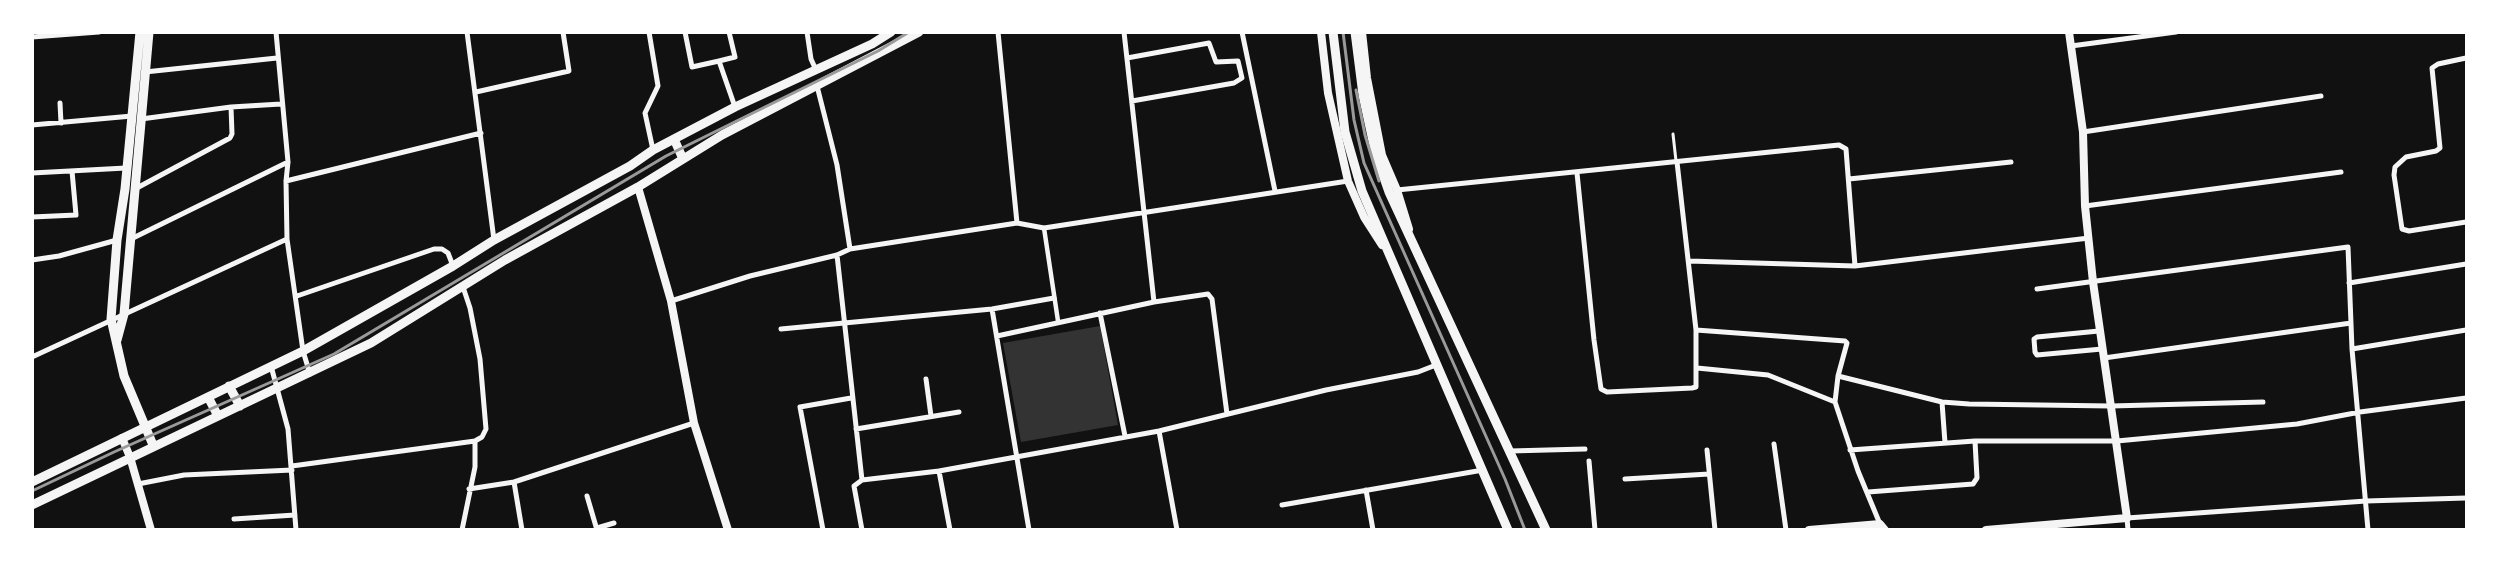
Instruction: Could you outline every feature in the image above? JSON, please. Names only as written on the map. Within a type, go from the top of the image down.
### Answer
[{"type":"main road","points":[[117,340],[124,314],[135,190],[140,32]]},
{"type":"main road","points":[[149,32],[145,72],[126,168],[117,240],[111,319],[124,376],[154,445]]},
{"type":"main road","points":[[32,482],[303,351],[453,266],[494,240],[630,166],[653,150],[735,107],[872,44],[891,32]]},
{"type":"main road","points":[[32,505],[154,445],[310,374],[371,343],[505,260],[638,187],[722,136],[919,32]]},
{"type":"main road","points":[[1333,32],[1346,132],[1362,191],[1383,236],[1388,255],[1484,470],[1508,530]]},
{"type":"main road","points":[[1355,32],[1362,95],[1376,156],[1403,224],[1546,530]]},
{"type":"main road","points":[[674,139],[683,159]]},
{"type":"main road","points":[[229,386],[240,406]]},
{"type":"main road","points":[[208,397],[218,416]]},
{"type":"street","points":[[32,37],[100,32]]},
{"type":"street","points":[[276,32],[281,104],[288,162],[286,181],[288,239],[303,351],[310,374]]},
{"type":"street","points":[[467,32],[494,240]]},
{"type":"street","points":[[476,92],[569,71],[563,32]]},
{"type":"street","points":[[649,32],[658,86],[645,113],[653,150]]},
{"type":"street","points":[[685,32],[692,67],[735,57],[729,32]]},
{"type":"street","points":[[807,32],[811,59],[816,70]]},
{"type":"street","points":[[998,32],[1017,223]]},
{"type":"street","points":[[1124,32],[1154,302]]},
{"type":"street","points":[[1242,32],[1275,191]]},
{"type":"street","points":[[1321,32],[1328,93],[1348,181],[1364,217],[1388,255]]},
{"type":"street","points":[[1362,32],[1367,78],[1382,155],[1398,190],[1414,245]]},
{"type":"street","points":[[2069,32],[2083,132],[2085,206],[2093,282],[2110,406],[2117,441],[2128,530]]},
{"type":"street","points":[[2071,46],[2176,32]]},
{"type":"street","points":[[1127,58],[1209,43],[1216,62],[1238,62],[1242,78],[1234,83],[1132,101]]},
{"type":"street","points":[[145,72],[277,58]]},
{"type":"street","points":[[2466,58],[2438,64],[2432,68],[2440,148],[2436,151],[2406,157],[2395,167],[2394,175],[2402,229],[2409,231],[2466,222]]},
{"type":"street","points":[[719,61],[735,107]]},
{"type":"street","points":[[817,86],[837,165],[850,249]]},
{"type":"street","points":[[2083,132],[2321,96]]},
{"type":"street","points":[[60,103],[61,123]]},
{"type":"street","points":[[32,125],[136,118],[231,107],[281,104]]},
{"type":"street","points":[[135,190],[230,138],[232,134],[231,107]]},
{"type":"street","points":[[286,181],[481,133]]},
{"type":"street","points":[[1398,190],[1487,180],[1577,173],[1839,144],[1846,149],[1855,266]]},
{"type":"street","points":[[131,239],[288,162]]},
{"type":"street","points":[[1577,173],[1594,340],[1601,389],[1607,392],[1696,387],[1696,330],[1676,162]]},
{"type":"street","points":[[1849,179],[2011,162]]},
{"type":"street","points":[[32,173],[126,168]]},
{"type":"street","points":[[32,217],[76,215],[72,171]]},
{"type":"street","points":[[2085,206],[2341,172]]},
{"type":"street","points":[[671,300],[750,276],[837,255],[850,249],[1017,223],[1044,228],[1348,181]]},
{"type":"street","points":[[638,187],[671,300],[694,423],[728,530]]},
{"type":"street","points":[[1044,228],[1058,321]]},
{"type":"street","points":[[1689,261],[1855,266],[2089,238]]},
{"type":"street","points":[[32,356],[288,239]]},
{"type":"street","points":[[32,260],[59,256],[117,240]]},
{"type":"street","points":[[2037,289],[2348,247],[2352,349],[2360,412],[2368,530]]},
{"type":"street","points":[[297,296],[434,249],[448,253],[453,266]]},
{"type":"street","points":[[837,255],[846,321],[851,398],[862,480]]},
{"type":"street","points":[[2348,283],[2466,264]]},
{"type":"street","points":[[138,484],[184,475],[292,468],[475,441],[486,429],[485,409],[480,359],[470,308],[463,287]]},
{"type":"street","points":[[997,336],[1058,321],[1154,302],[1208,294],[1212,298],[1227,414]]},
{"type":"street","points":[[781,329],[846,321],[992,309],[1054,298]]},
{"type":"street","points":[[992,309],[1029,530]]},
{"type":"street","points":[[1100,313],[1125,436]]},
{"type":"street","points":[[2104,358],[2351,323]]},
{"type":"street","points":[[1696,330],[1845,340],[1847,343],[1838,376],[1835,402],[1850,450],[1883,527],[1809,530]]},
{"type":"street","points":[[2352,349],[2466,330]]},
{"type":"street","points":[[2099,331],[2037,337],[2034,340],[2035,352],[2037,355],[2102,349]]},
{"type":"street","points":[[862,530],[854,490],[856,483],[862,480],[939,472],[1159,431],[1418,372],[1436,364]]},
{"type":"street","points":[[271,366],[288,429],[296,530]]},
{"type":"street","points":[[1697,368],[1768,375],[1835,402]]},
{"type":"street","points":[[1838,376],[1942,402],[2110,406],[2263,402]]},
{"type":"street","points":[[926,379],[931,416]]},
{"type":"street","points":[[822,530],[800,407],[851,398]]},
{"type":"street","points":[[1850,450],[1945,443],[2117,441],[2297,424],[2360,412],[2466,398]]},
{"type":"street","points":[[1942,402],[1945,443]]},
{"type":"street","points":[[856,429],[959,412]]},
{"type":"street","points":[[469,489],[514,482],[694,423]]},
{"type":"street","points":[[1159,431],[1177,530]]},
{"type":"street","points":[[122,438],[130,457],[151,530]]},
{"type":"street","points":[[462,530],[475,467],[475,441]]},
{"type":"street","points":[[1868,492],[1973,484],[1977,478],[1975,442]]},
{"type":"street","points":[[1774,444],[1786,530]]},
{"type":"street","points":[[1510,450],[1585,449]]},
{"type":"street","points":[[1707,450],[1715,530]]},
{"type":"street","points":[[1589,461],[1595,530]]},
{"type":"street","points":[[1282,504],[1484,470]]},
{"type":"street","points":[[939,472],[950,530]]},
{"type":"street","points":[[1625,479],[1709,474]]},
{"type":"street","points":[[514,482],[522,530]]},
{"type":"street","points":[[1366,490],[1373,530]]},
{"type":"street","points":[[587,496],[597,528],[614,523]]},
{"type":"street","points":[[1986,530],[2366,501],[2466,498]]},
{"type":"street","points":[[234,519],[295,515]]},
{"type":"lane","points":[[1673,134],[1676,162]]},
{"type":"shaded area","points":[[1100,326],[1118,425],[1021,442],[1003,343]]},
{"type":"railway","points":[[32,491],[114,452],[334,354],[666,156],[878,51],[909,32]]},
{"type":"railway","points":[[1343,32],[1354,120],[1364,163],[1505,479],[1525,530]]},
{"type":"railway","points":[[1356,90],[1365,135],[1379,181]]}]
